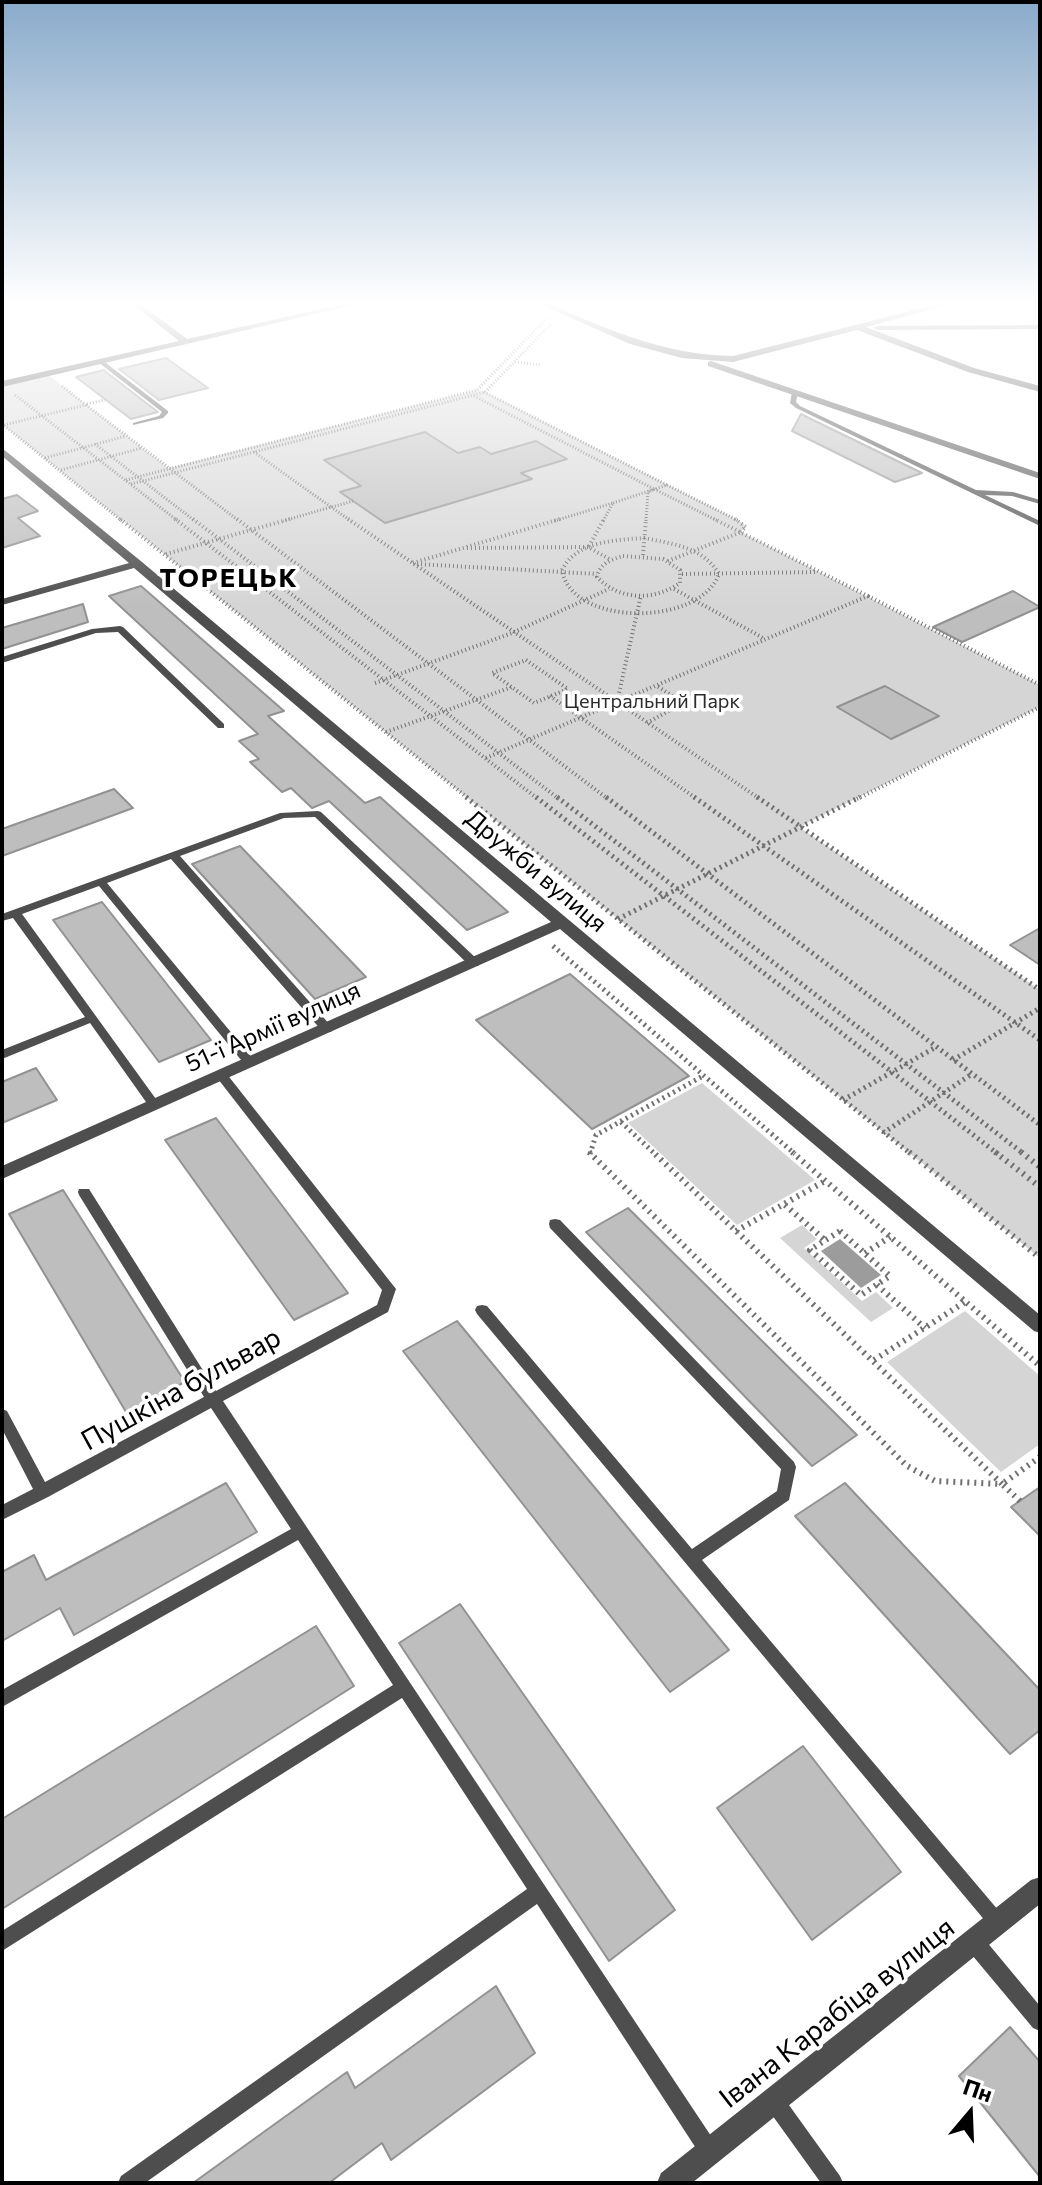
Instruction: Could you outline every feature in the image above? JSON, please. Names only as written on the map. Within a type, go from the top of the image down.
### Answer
[{"type":"street","points":[[830,404],[1040,476]]},
{"type":"street","name":"Дружби вулиця","points":[[2,451],[1040,1326]]},
{"type":"street","points":[[2,602],[138,564]]},
{"type":"street","name":"51-ї Армії вулиця","points":[[2,1173],[563,922]]},
{"type":"street","name":"Івана Карабіца вулиця","points":[[671,2183],[1040,1889]]},
{"type":"lane","points":[[135,424],[161,417],[166,412],[156,404]]},
{"type":"lane","points":[[794,404],[1040,524]]},
{"type":"lane","points":[[972,492],[1013,494],[1040,502]]},
{"type":"lane","points":[[2,660],[95,631],[120,629],[221,726]]},
{"type":"lane","points":[[2,918],[283,815],[318,814],[474,963]]},
{"type":"lane","points":[[173,855],[327,1029]]},
{"type":"lane","points":[[101,882],[250,1063]]},
{"type":"lane","points":[[15,913],[155,1106]]},
{"type":"lane","points":[[2,1055],[92,1018]]},
{"type":"lane","name":"Пушкіна бульвар","points":[[2,1513],[383,1308],[389,1289],[222,1076]]},
{"type":"lane","points":[[84,1192],[214,1400],[710,2152]]},
{"type":"lane","points":[[555,1224],[789,1467],[784,1495],[690,1559]]},
{"type":"lane","points":[[482,1310],[998,1923]]},
{"type":"lane","points":[[2,1415],[43,1492]]},
{"type":"lane","points":[[2,1699],[301,1531]]},
{"type":"lane","points":[[2,1942],[404,1687]]},
{"type":"lane","points":[[128,2183],[539,1891]]},
{"type":"lane","points":[[974,1942],[1040,2021]]},
{"type":"lane","points":[[774,2101],[833,2183]]},
{"type":"path","points":[[27,404],[1040,1187]]},
{"type":"path","points":[[3,424],[90,404]]},
{"type":"path","points":[[128,482],[421,404]]},
{"type":"path","points":[[128,482],[437,404]]},
{"type":"path","points":[[490,404],[1040,685]]},
{"type":"path","points":[[508,404],[746,527],[668,561]]},
{"type":"path","points":[[86,405],[1040,1125]]},
{"type":"path","points":[[3,424],[1040,1258]]},
{"type":"path","points":[[44,458],[126,436]]},
{"type":"path","points":[[95,444],[1040,1167]]},
{"type":"path","points":[[60,471],[142,448]]},
{"type":"path","points":[[249,449],[512,633],[1040,990]]},
{"type":"path","points":[[412,563],[667,485]]},
{"type":"path","points":[[643,555],[648,492]]},
{"type":"path","points":[[165,555],[353,501]]},
{"type":"path","points":[[461,548],[588,547],[620,539],[668,541],[691,548],[708,558],[718,570],[720,582],[712,595],[695,605],[645,614],[594,605],[576,596],[564,585],[561,572],[566,561],[588,547],[613,503]]},
{"type":"path","points":[[588,547],[611,560]]},
{"type":"path","points":[[597,574],[602,564],[611,560],[643,555],[668,561],[682,574],[819,572]]},
{"type":"path","points":[[412,563],[597,574]]},
{"type":"path","points":[[597,574],[609,589],[641,595],[674,589],[680,583],[682,574]]},
{"type":"path","points":[[375,683],[512,633],[609,589]]},
{"type":"path","points":[[674,589],[767,639]]},
{"type":"path","points":[[617,702],[641,595]]},
{"type":"path","points":[[485,759],[868,596]]},
{"type":"path","points":[[526,660],[568,689],[534,703],[512,687],[492,673],[526,660]]},
{"type":"path","points":[[647,723],[679,705],[674,697],[656,686]]},
{"type":"path","points":[[386,732],[512,687]]},
{"type":"path","points":[[550,696],[1040,1040]]},
{"type":"path","points":[[618,919],[1040,707]]},
{"type":"path","points":[[539,933],[1040,1366]]},
{"type":"path","points":[[953,1060],[1040,1008]]},
{"type":"path","points":[[843,1100],[936,1047]]},
{"type":"path","points":[[703,1076],[596,1135],[589,1153],[907,1466],[935,1481],[1002,1484],[1040,1457]]},
{"type":"path","points":[[883,1133],[974,1076]]},
{"type":"path","points":[[621,1122],[1020,1501]]},
{"type":"path","points":[[736,1231],[825,1181]]},
{"type":"path","points":[[785,1205],[826,1241]]},
{"type":"path","points":[[840,1231],[890,1276],[861,1295],[810,1250],[826,1241],[840,1231]]},
{"type":"path","points":[[865,1253],[890,1237]]},
{"type":"path","points":[[877,1285],[925,1328]]},
{"type":"path","points":[[874,1360],[965,1302]]},
{"type":"green space","name":"Центральний Парк","points":[[2,404],[86,404],[168,468],[422,404],[509,404],[743,523],[746,527],[741,532],[1040,685],[1040,707],[799,827],[1040,990],[1040,1258],[2,424]]},
{"type":"green space","points":[[702,1083],[815,1180],[737,1225],[628,1123]]},
{"type":"green space","points":[[802,1225],[817,1239],[804,1248],[862,1301],[876,1292],[893,1308],[871,1322],[780,1238]]},
{"type":"green space","points":[[965,1311],[1040,1376],[1040,1444],[1001,1472],[887,1362]]},
{"type":"shaded area","points":[[840,1239],[881,1275],[861,1288],[821,1251]]},
{"type":"building","points":[[111,404],[148,404],[158,412],[131,419]]},
{"type":"building","points":[[801,414],[922,473],[895,482],[792,431]]},
{"type":"building","points":[[425,432],[458,453],[480,447],[491,454],[536,441],[567,459],[521,473],[532,479],[385,523],[340,492],[361,486],[324,460]]},
{"type":"building","points":[[17,495],[38,511],[18,518],[40,536],[2,548],[2,499]]},
{"type":"building","points":[[141,586],[284,711],[268,716],[365,803],[380,797],[508,912],[467,930],[329,801],[312,808],[291,788],[282,792],[250,762],[259,759],[239,741],[258,734],[109,596]]},
{"type":"building","points":[[1013,591],[1040,607],[962,642],[933,627]]},
{"type":"building","points":[[83,604],[88,622],[2,649],[2,628]]},
{"type":"building","points":[[885,686],[939,716],[891,739],[837,707]]},
{"type":"building","points":[[114,789],[133,808],[2,856],[2,829]]},
{"type":"building","points":[[240,846],[366,977],[315,999],[192,864]]},
{"type":"building","points":[[102,902],[211,1040],[159,1062],[53,920]]},
{"type":"building","points":[[1040,928],[1040,965],[1010,945]]},
{"type":"building","points":[[570,974],[689,1076],[592,1129],[476,1020]]},
{"type":"building","points":[[36,1068],[57,1100],[2,1123],[2,1082]]},
{"type":"building","points":[[216,1118],[348,1293],[294,1320],[165,1140]]},
{"type":"building","points":[[63,1190],[185,1382],[126,1412],[9,1214]]},
{"type":"building","points":[[628,1208],[857,1435],[812,1466],[586,1232]]},
{"type":"building","points":[[457,1321],[729,1650],[670,1692],[403,1351]]},
{"type":"building","points":[[226,1483],[257,1532],[74,1635],[60,1608],[2,1641],[2,1572],[34,1555],[46,1580]]},
{"type":"building","points":[[845,1483],[1040,1690],[1040,1730],[1010,1754],[795,1516]]},
{"type":"building","points":[[1040,1487],[1040,1536],[1011,1507]]},
{"type":"building","points":[[460,1604],[675,1910],[609,1961],[399,1643]]},
{"type":"building","points":[[316,1626],[354,1686],[2,1909],[2,1819]]},
{"type":"building","points":[[803,1746],[901,1872],[812,1940],[717,1808]]},
{"type":"building","points":[[496,1986],[535,2053],[391,2160],[382,2143],[329,2183],[193,2183],[347,2072],[355,2088]]},
{"type":"building","points":[[1010,2027],[1040,2062],[1040,2177],[959,2076]]},
{"type":"district","name":"ТОРЕЦЬК","points":[[229,578]]}]
